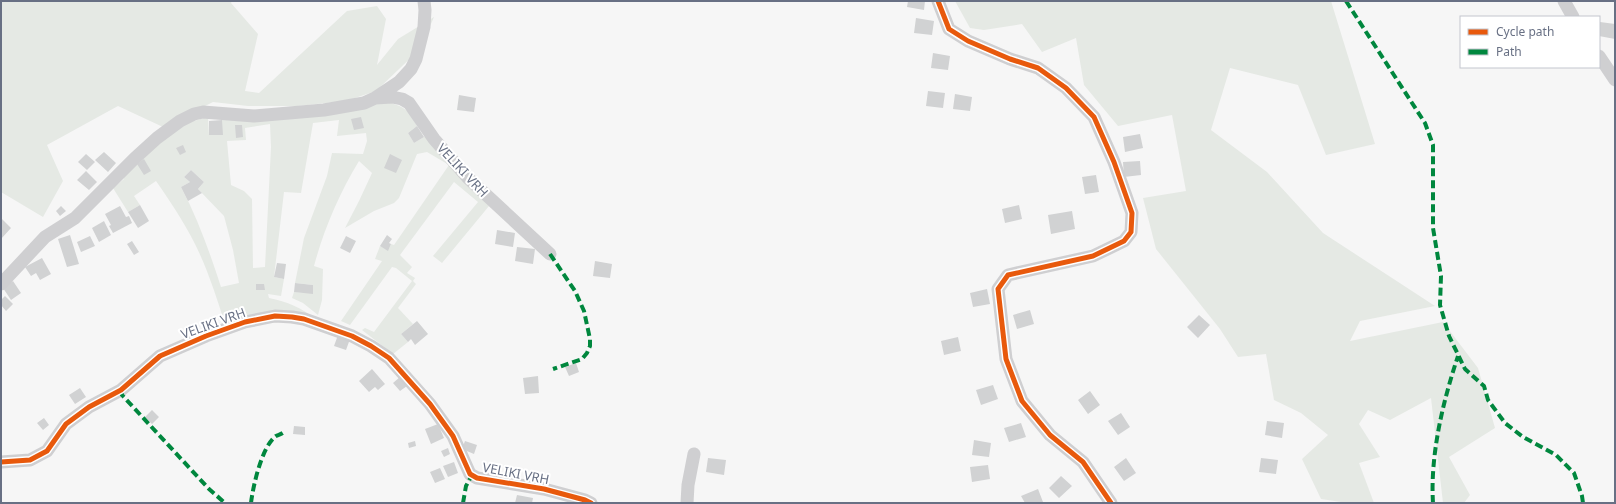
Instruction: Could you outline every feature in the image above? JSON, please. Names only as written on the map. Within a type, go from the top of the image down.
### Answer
[{"type":"street","points":[[1,284],[45,237],[75,218],[146,148],[175,125],[194,114],[203,112],[254,116],[324,110],[364,103],[376,98],[399,82],[411,69],[416,59],[424,27],[424,1]]},
{"type":"street","points":[[938,1],[949,28],[955,33],[968,41],[1010,59],[1038,68],[1066,88],[1094,118],[1114,162],[1130,205],[1132,213],[1131,232],[1124,241],[1093,256],[1008,275],[998,289],[1006,359],[1022,401],[1050,435],[1083,462],[1111,503]]},
{"type":"street","points":[[1564,1],[1572,16]]},
{"type":"street","points":[[1600,58],[1615,80]]},
{"type":"street","name":"VELIKI VRH","points":[[376,98],[392,96],[409,103],[434,139],[468,178],[550,254]]},
{"type":"street","name":"VELIKI VRH","points":[[1,462],[30,460],[43,454],[51,446],[66,424],[89,407],[121,390],[160,356],[206,336],[245,322],[275,316],[292,317],[304,319],[352,336],[389,358],[430,404],[453,436],[472,475],[477,478],[544,489],[591,503]]},
{"type":"street","points":[[687,503],[688,485],[694,454]]},
{"type":"shaded area","points":[[1,1],[232,1],[231,3],[258,34],[245,91],[259,93],[347,11],[377,6],[386,19],[377,65],[398,39],[434,17],[420,49],[376,91],[346,101],[297,106],[248,106],[213,102],[163,127],[118,106],[47,145],[63,181],[43,217],[1,192]]},
{"type":"shaded area","points":[[955,1],[1331,1],[1375,144],[1326,155],[1298,85],[1230,68],[1211,130],[1267,172],[1323,233],[1435,306],[1360,321],[1350,341],[1443,322],[1478,368],[1495,428],[1449,457],[1470,495],[1464,503],[1443,503],[1431,398],[1390,420],[1368,410],[1359,424],[1380,457],[1359,463],[1374,503],[1348,503],[1321,499],[1302,459],[1328,435],[1301,413],[1274,400],[1266,354],[1238,357],[1220,329],[1156,249],[1143,198],[1186,191],[1172,115],[1118,126],[1084,85],[1076,38],[1042,52],[1022,24],[984,30],[970,28]]},
{"type":"shaded area","points":[[384,102],[400,106],[408,112],[417,126],[408,133],[414,143],[424,137],[427,137],[489,206],[442,263],[433,256],[478,202],[454,182],[400,255],[412,267],[407,273],[415,278],[413,281],[416,284],[398,308],[413,324],[401,334],[408,342],[393,354],[362,330],[365,328],[374,332],[412,281],[396,268],[392,267],[350,325],[341,321],[382,261],[375,259],[380,246],[388,250],[391,244],[394,245],[449,165],[427,152],[417,154],[399,198],[394,203],[374,211],[345,228],[372,173],[359,161],[333,212],[322,239],[314,266],[323,269],[322,300],[318,315],[303,303],[292,298],[294,292],[313,293],[313,285],[295,283],[304,238],[327,176],[332,153],[363,154],[367,141],[366,133],[337,136],[339,120],[313,123],[301,193],[284,192],[274,277],[284,279],[281,296],[268,294],[269,298],[294,306],[316,320],[311,319],[226,327],[216,295],[200,254],[177,212],[156,181],[134,196],[140,205],[128,212],[113,188],[124,179],[122,176],[178,125],[208,117],[209,135],[222,135],[222,120]],"holes":[[[270,124],[271,147],[265,267],[253,268],[252,199],[244,191],[231,185],[227,141],[246,140],[245,128]],[[191,170],[204,182],[198,189],[224,216],[233,250],[239,283],[221,287],[203,236],[181,187],[190,182],[184,177]]]},
{"type":"building","points":[[908,1],[925,1],[924,10],[907,7]]},
{"type":"building","points":[[916,18],[934,21],[932,35],[914,33]]},
{"type":"building","points":[[1600,22],[1615,24],[1615,39],[1600,36]]},
{"type":"building","points":[[933,53],[950,56],[948,70],[931,68]]},
{"type":"building","points":[[928,91],[945,93],[943,108],[926,106]]},
{"type":"building","points":[[955,94],[972,97],[970,111],[953,109]]},
{"type":"building","points":[[459,95],[476,98],[474,112],[457,110]]},
{"type":"building","points":[[361,117],[364,128],[354,130],[351,119]]},
{"type":"building","points":[[222,120],[223,135],[209,135],[209,121]]},
{"type":"building","points":[[235,125],[242,125],[243,137],[236,138]]},
{"type":"building","points":[[417,126],[424,137],[414,143],[408,133]]},
{"type":"building","points":[[1140,134],[1143,148],[1125,152],[1123,137]]},
{"type":"building","points":[[183,145],[186,152],[180,155],[176,148]]},
{"type":"building","points":[[104,152],[116,163],[108,172],[95,160]]},
{"type":"building","points":[[86,154],[95,162],[87,170],[78,162]]},
{"type":"building","points":[[390,154],[402,160],[396,173],[384,168]]},
{"type":"building","points":[[144,159],[151,171],[144,175],[137,164]]},
{"type":"building","points":[[1140,161],[1141,175],[1124,177],[1123,162]]},
{"type":"building","points":[[191,170],[204,182],[198,189],[202,193],[188,201],[181,187],[190,182],[184,177]]},
{"type":"building","points":[[86,171],[97,182],[89,190],[77,180]]},
{"type":"building","points":[[1096,175],[1099,192],[1085,194],[1082,177]]},
{"type":"building","points":[[140,205],[149,221],[138,228],[128,212]]},
{"type":"building","points":[[1019,205],[1022,219],[1005,223],[1002,209]]},
{"type":"building","points":[[61,206],[66,211],[60,216],[56,211]]},
{"type":"building","points":[[120,206],[126,217],[129,216],[132,223],[113,233],[109,226],[111,225],[105,214]]},
{"type":"building","points":[[1072,211],[1075,229],[1051,234],[1048,215]]},
{"type":"building","points":[[1,218],[11,228],[1,239]]},
{"type":"building","points":[[104,221],[111,235],[99,242],[92,228]]},
{"type":"building","points":[[497,230],[515,233],[513,247],[495,244]]},
{"type":"building","points":[[70,235],[79,264],[67,267],[58,239]]},
{"type":"building","points":[[387,235],[392,239],[389,243],[391,244],[388,251],[380,246]]},
{"type":"building","points":[[90,236],[95,246],[81,252],[77,242]]},
{"type":"building","points":[[346,236],[356,241],[350,253],[340,248]]},
{"type":"building","points":[[132,241],[139,252],[134,255],[127,244]]},
{"type":"building","points":[[517,247],[535,249],[533,264],[515,261]]},
{"type":"building","points":[[42,258],[51,274],[40,280],[36,273],[31,276],[25,267]]},
{"type":"building","points":[[595,261],[612,264],[610,278],[593,276]]},
{"type":"building","points":[[277,263],[286,264],[284,279],[274,277]]},
{"type":"building","points":[[13,281],[21,293],[11,300],[3,288]]},
{"type":"building","points":[[295,283],[313,285],[313,294],[294,292]]},
{"type":"building","points":[[256,284],[264,284],[265,290],[256,290]]},
{"type":"building","points":[[987,289],[990,304],[973,307],[970,293]]},
{"type":"building","points":[[5,296],[13,304],[6,311],[1,305],[1,300]]},
{"type":"building","points":[[1030,310],[1034,324],[1017,329],[1013,315]]},
{"type":"building","points":[[1199,315],[1210,325],[1198,338],[1187,327]]},
{"type":"building","points":[[417,321],[428,334],[415,345],[411,339],[408,342],[401,334]]},
{"type":"building","points":[[338,335],[350,339],[346,350],[334,346]]},
{"type":"building","points":[[958,337],[961,351],[944,355],[941,341]]},
{"type":"building","points":[[576,363],[579,372],[569,376],[565,367]]},
{"type":"building","points":[[372,369],[385,384],[378,390],[375,387],[369,392],[359,381]]},
{"type":"building","points":[[538,376],[539,393],[525,394],[523,378]]},
{"type":"building","points":[[400,377],[407,386],[400,391],[393,383]]},
{"type":"building","points":[[993,385],[998,399],[981,405],[976,390]]},
{"type":"building","points":[[80,388],[86,397],[75,404],[69,395]]},
{"type":"building","points":[[1090,391],[1100,405],[1088,414],[1078,400]]},
{"type":"building","points":[[152,410],[159,417],[152,424],[145,417]]},
{"type":"building","points":[[1121,413],[1130,427],[1118,435],[1108,421]]},
{"type":"building","points":[[44,418],[49,425],[43,430],[37,423]]},
{"type":"building","points":[[1267,421],[1284,423],[1282,438],[1265,435]]},
{"type":"building","points":[[1021,423],[1026,437],[1009,442],[1004,428]]},
{"type":"building","points":[[438,424],[444,438],[431,444],[425,429]]},
{"type":"building","points":[[294,426],[305,427],[305,435],[293,434]]},
{"type":"building","points":[[974,440],[991,443],[989,457],[972,455]]},
{"type":"building","points":[[415,441],[416,446],[409,448],[408,443]]},
{"type":"building","points":[[465,441],[477,445],[474,454],[462,449]]},
{"type":"building","points":[[448,448],[450,454],[444,457],[441,451]]},
{"type":"building","points":[[708,458],[726,460],[724,475],[706,472]]},
{"type":"building","points":[[1126,458],[1136,473],[1124,481],[1114,467]]},
{"type":"building","points":[[1261,458],[1278,460],[1276,474],[1259,472]]},
{"type":"building","points":[[454,462],[458,473],[448,477],[443,466]]},
{"type":"building","points":[[988,465],[990,479],[972,482],[970,467]]},
{"type":"building","points":[[440,468],[445,479],[435,483],[430,472]]},
{"type":"building","points":[[1061,476],[1072,486],[1059,498],[1049,488]]},
{"type":"building","points":[[1038,489],[1043,502],[1025,503],[1021,496]]},
{"type":"building","points":[[517,495],[533,498],[532,503],[515,503]]},
{"type":"marked path","points":[[1346,1],[1425,123],[1433,145],[1433,228],[1441,276],[1440,305],[1449,336],[1465,369],[1484,386],[1488,400],[1505,423],[1523,437],[1556,455],[1574,473],[1583,503]]},
{"type":"marked path","points":[[550,254],[575,291],[584,311],[590,339],[590,346],[582,359],[553,369]]},
{"type":"marked path","points":[[1433,503],[1434,466],[1439,428],[1447,391],[1458,356]]},
{"type":"marked path","points":[[121,390],[122,395],[209,489],[225,503]]},
{"type":"marked path","points":[[251,503],[256,477],[266,448],[276,436],[284,432]]},
{"type":"marked path","points":[[463,503],[466,486],[472,475]]},
{"type":"cycle path","points":[[938,1],[949,29],[968,41],[1010,59],[1038,68],[1066,88],[1094,117],[1114,162],[1132,213],[1131,232],[1124,241],[1093,256],[1008,275],[998,289],[1006,359],[1022,401],[1050,435],[1083,462],[1111,503]]},
{"type":"cycle path","points":[[1,462],[30,460],[47,451],[66,424],[89,407],[121,390],[160,356],[206,336],[245,322],[275,316],[292,317],[304,319],[352,336],[389,358],[430,404],[453,436],[470,474],[477,478],[544,489],[591,503]]}]
